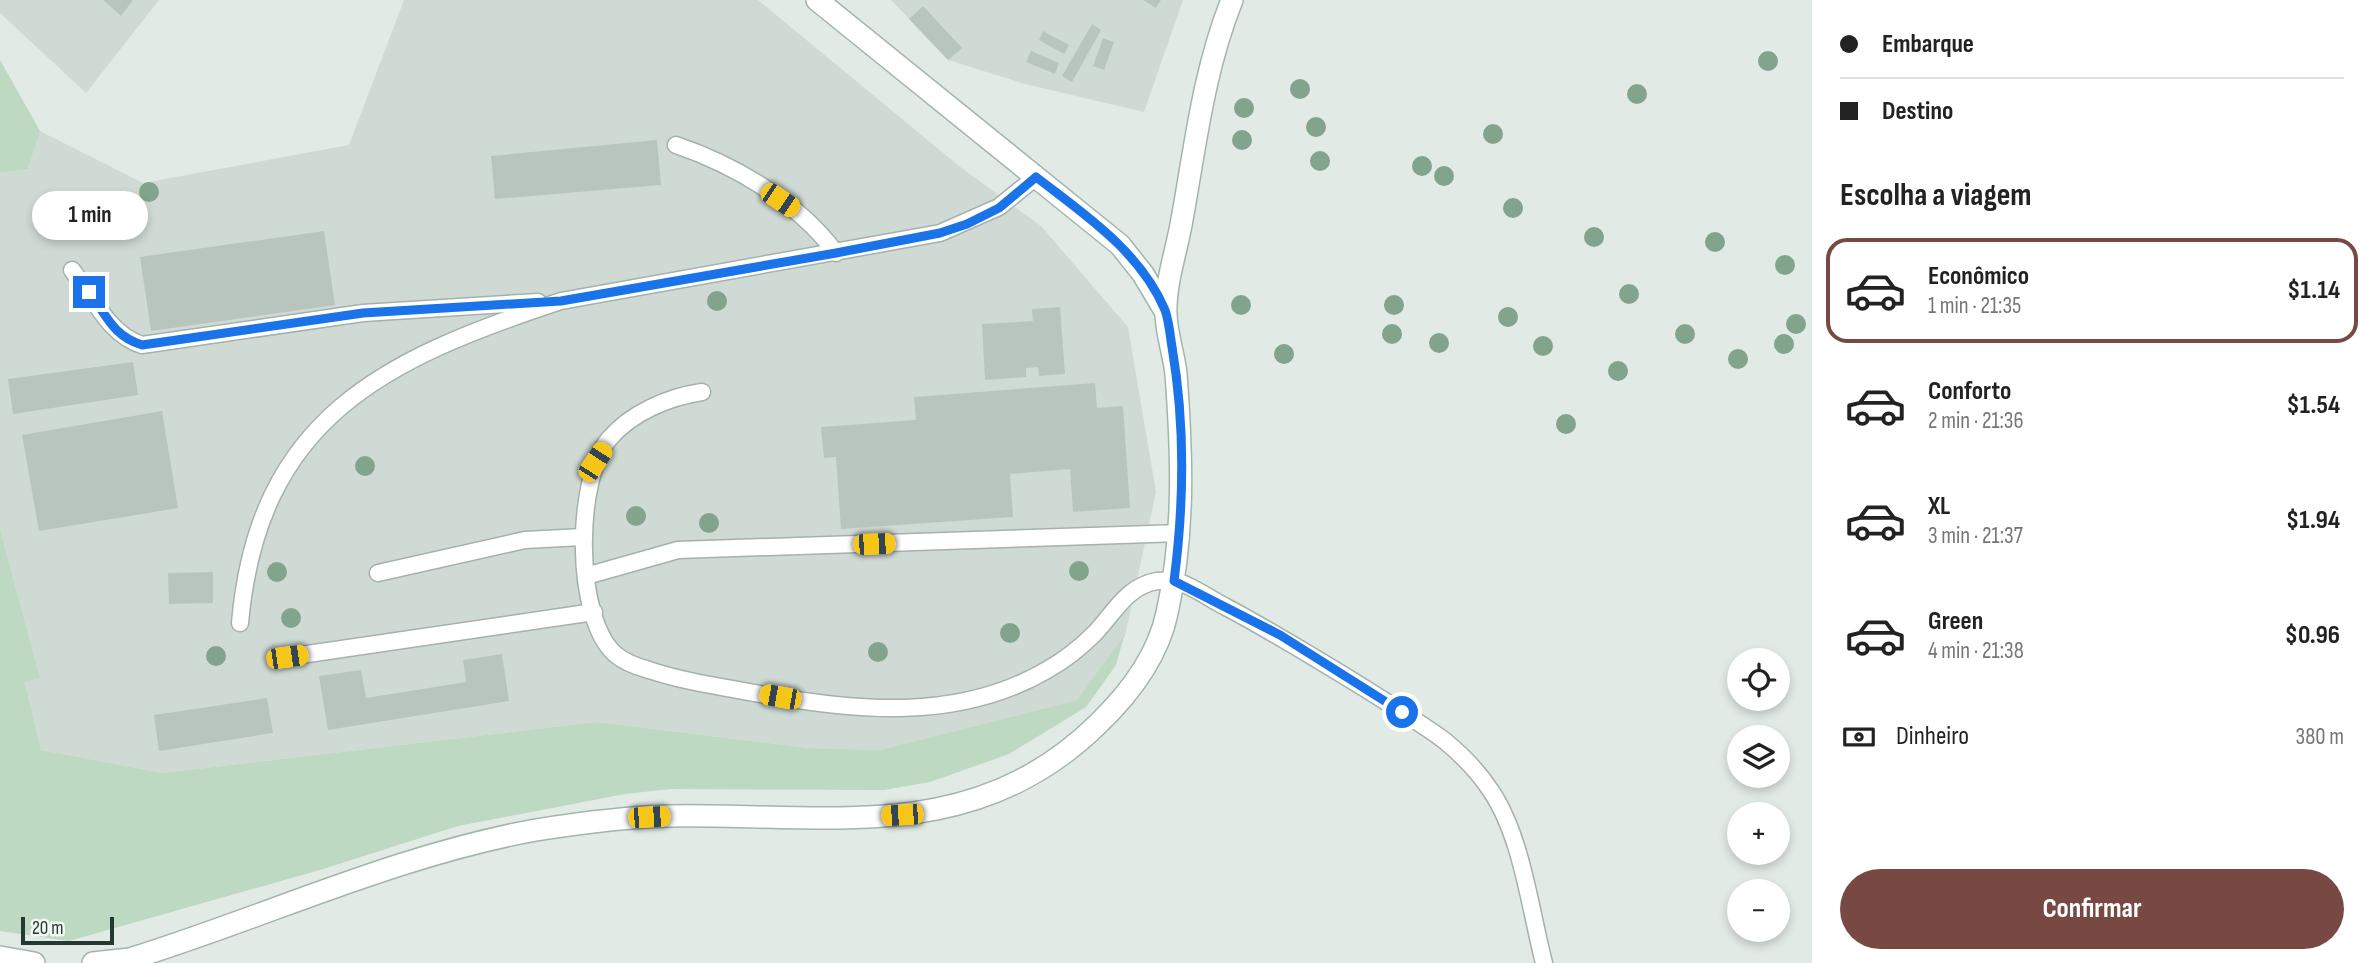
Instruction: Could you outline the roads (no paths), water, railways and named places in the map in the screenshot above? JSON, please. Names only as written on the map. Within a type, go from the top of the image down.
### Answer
[{"type":"main road","points":[[817,0],[1120,245],[1143,274],[1166,311]]},
{"type":"main road","points":[[93,963],[130,959],[366,878],[463,848],[533,831],[628,818],[856,818],[941,810],[1015,785],[1082,740],[1114,708],[1152,656],[1166,619],[1174,581],[1181,533],[1180,433],[1175,366],[1166,311],[1208,73],[1232,0]]},
{"type":"main road","points":[[0,957],[34,963]]},
{"type":"lane","points":[[676,145],[738,172],[819,229],[836,253]]},
{"type":"lane","points":[[72,270],[114,329],[125,340],[142,345],[363,313],[561,301],[836,253],[940,233],[967,224],[999,208],[1036,177]]},
{"type":"lane","points":[[240,623],[244,581],[254,535],[272,493],[302,446],[341,406],[387,373],[436,348],[503,320],[561,301]]},
{"type":"lane","points":[[702,392],[649,409],[610,439],[595,462],[587,492],[583,537],[586,576],[594,612],[606,642],[615,654],[648,670],[694,682],[780,697],[904,709],[962,702],[1047,670],[1093,635],[1123,600],[1138,588],[1152,582],[1174,581],[1280,635],[1422,725],[1469,761],[1492,792],[1509,823],[1544,963]]},
{"type":"lane","points":[[586,576],[678,550],[1181,533]]},
{"type":"lane","points":[[378,573],[526,540],[583,537]]},
{"type":"lane","points":[[287,657],[594,612]]}]
